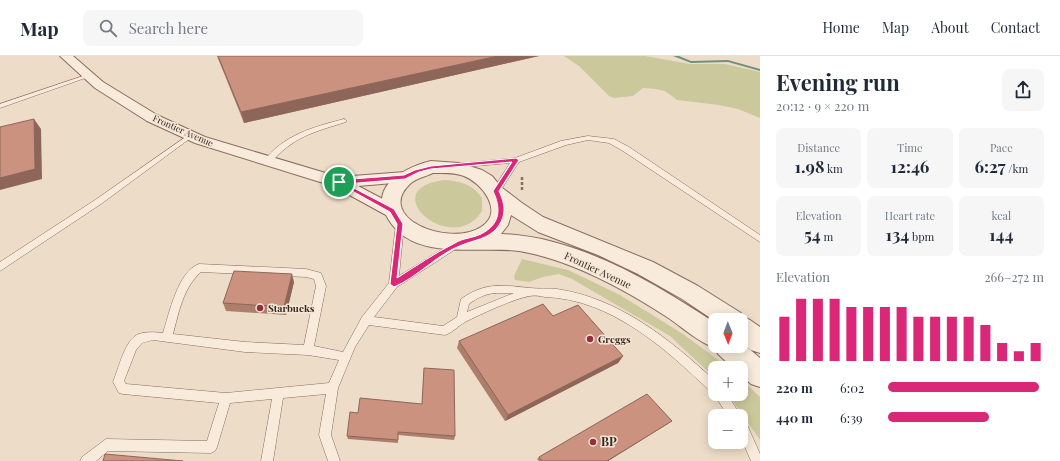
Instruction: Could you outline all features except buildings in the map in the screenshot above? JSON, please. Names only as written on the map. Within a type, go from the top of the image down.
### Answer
[{"type":"street","name":"Frontier Avenue","points":[[66,56],[99,85],[152,118],[190,136],[267,162],[339,182],[396,217]]},
{"type":"street","points":[[431,167],[461,169],[475,174],[487,182],[496,192],[502,204],[501,216],[495,227],[483,236],[463,243],[442,243],[425,239],[411,233],[396,217],[390,201],[392,192],[397,184],[405,177],[417,171],[431,167]]},
{"type":"street","name":"Frontier Avenue","points":[[339,182],[405,177]]},
{"type":"street","name":"Frontier Avenue","points":[[496,192],[516,209],[537,222],[614,253],[685,289],[721,313]]},
{"type":"street","name":"Frontier Avenue","points":[[463,243],[518,243],[559,253],[611,275],[689,318],[708,332]]},
{"type":"street","points":[[748,333],[760,342]]},
{"type":"street","points":[[735,353],[760,374]]},
{"type":"lane","points":[[0,106],[88,76]]},
{"type":"lane","points":[[267,162],[280,146],[297,136],[344,121]]},
{"type":"lane","points":[[0,267],[98,202],[190,136]]},
{"type":"lane","points":[[446,167],[516,160],[580,139],[595,138],[611,141],[626,149],[760,239]]},
{"type":"lane","points":[[496,192],[516,160]]},
{"type":"lane","points":[[394,284],[396,217]]},
{"type":"lane","points":[[334,461],[325,434],[332,388],[351,345],[366,320],[394,284],[463,243]]},
{"type":"lane","points":[[167,337],[179,298],[192,273],[199,268],[306,273],[318,276],[321,286],[308,350]]},
{"type":"lane","points":[[461,320],[464,302],[475,292],[501,288],[530,292],[564,294],[578,297],[631,322],[660,340],[685,359],[708,381]]},
{"type":"lane","points":[[366,320],[445,331],[461,320],[530,292]]},
{"type":"lane","points":[[332,388],[226,398],[123,389],[118,382],[132,347],[139,339],[153,336],[245,347],[308,350],[346,357]]},
{"type":"lane","points":[[267,461],[278,394]]},
{"type":"lane","points":[[86,461],[106,445],[211,447],[226,398]]},
{"type":"lane","points":[[748,440],[757,461]]},
{"type":"shaded area","points":[[564,56],[645,56],[690,64],[725,64],[760,72],[760,118],[738,109],[677,100],[665,91],[656,89],[643,88],[633,96],[614,98],[609,96],[579,66]]},
{"type":"shaded area","points":[[445,180],[466,184],[475,190],[482,198],[482,211],[469,224],[453,228],[438,224],[425,216],[417,206],[416,195],[424,186]]},
{"type":"shaded area","points":[[522,259],[568,270],[620,295],[683,334],[720,361],[708,361],[708,371],[670,336],[572,279],[559,274],[543,277],[529,282],[515,280],[514,276]]},
{"type":"shaded area","points":[[748,386],[760,397],[760,440],[748,423],[748,409],[738,409],[733,401],[748,401]]},
{"type":"waterway","points":[[675,56],[691,62],[728,61],[760,70]]},
{"type":"place","name":"Starbucks","points":[[260,308]]},
{"type":"place","name":"Greggs","points":[[590,339]]},
{"type":"place","name":"BP","points":[[593,442]]},
{"type":"route","points":[[516,160],[496,191],[502,204],[501,216],[495,227],[483,236],[468,242],[458,243],[394,284],[400,224],[392,211],[339,182],[405,177],[417,171],[431,167],[446,167],[516,160]]}]
